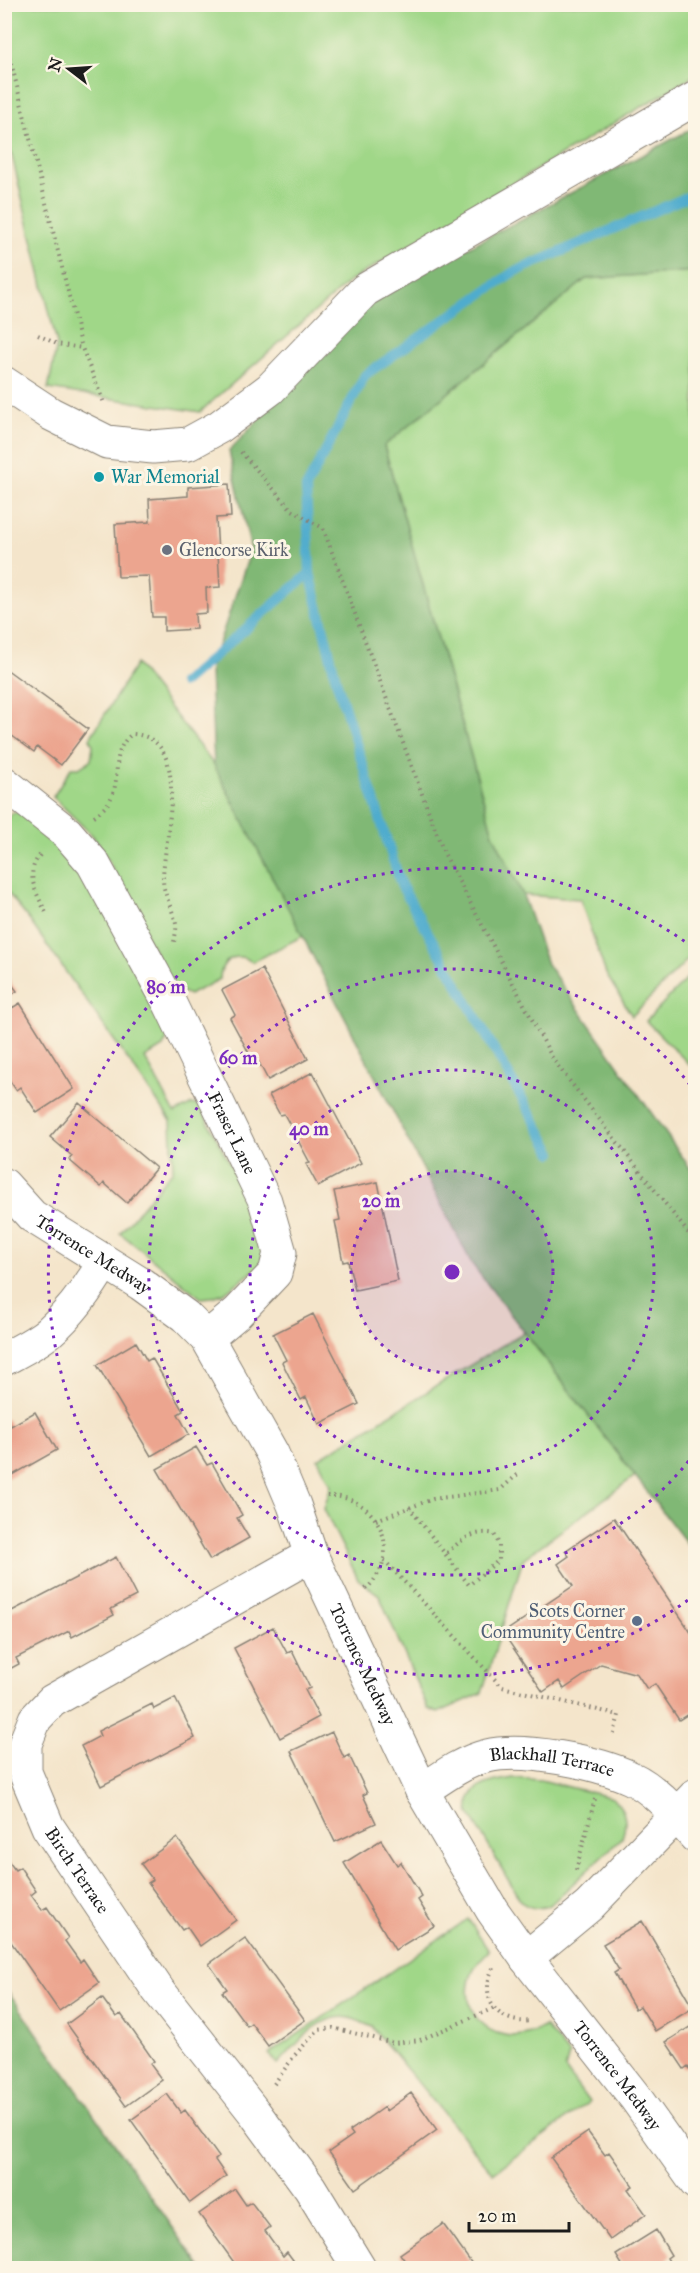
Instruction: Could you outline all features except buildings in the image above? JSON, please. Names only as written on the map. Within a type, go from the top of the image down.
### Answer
[{"type":"street","points":[[8,393],[107,442],[153,447],[188,444],[219,426],[270,389],[365,290],[696,98]]},
{"type":"street","name":"Fraser Lane","points":[[4,783],[67,833],[93,863],[170,1004],[265,1201],[280,1253],[275,1273],[237,1313],[207,1338]]},
{"type":"street","name":"Torrence Medway","points":[[4,1185],[32,1216],[141,1284],[185,1316],[207,1338],[272,1452],[294,1505],[311,1555],[422,1791],[492,1910],[526,1958],[635,2097],[696,2183]]},
{"type":"street","points":[[4,1359],[47,1334],[67,1315],[90,1286],[104,1262]]},
{"type":"street","name":"Birch Terrace","points":[[311,1555],[52,1701],[35,1719],[25,1744],[25,1772],[48,1827],[158,1990],[254,2112],[309,2188],[359,2268]]},
{"type":"street","name":"Blackhall Terrace","points":[[422,1791],[443,1776],[484,1756],[510,1752],[535,1754],[603,1768],[632,1778],[689,1816]]},
{"type":"street","points":[[526,1958],[589,1906],[689,1816]]},
{"type":"path","points":[[4,34],[82,348],[104,398],[107,442]]},
{"type":"path","points":[[38,335],[57,344],[82,348]]},
{"type":"path","points":[[219,426],[292,510],[323,528],[444,853],[554,1061],[696,1243]]},
{"type":"path","points":[[47,915],[32,882],[32,870],[38,857],[67,833],[102,811],[111,800],[117,783],[118,753],[122,741],[132,734],[143,734],[158,743],[167,762],[172,785],[163,881],[177,926],[173,949]]},
{"type":"path","points":[[376,1520],[433,1499],[500,1490],[518,1474]]},
{"type":"path","points":[[294,1505],[329,1496],[345,1497],[360,1503],[381,1528],[385,1544],[384,1560],[377,1575],[367,1588],[334,1605]]},
{"type":"path","points":[[409,1507],[469,1585],[499,1560],[499,1544],[494,1534],[484,1532],[468,1536],[446,1554]]},
{"type":"path","points":[[254,2112],[294,2056],[318,2030],[333,2028],[394,2043],[420,2040],[494,2008]]},
{"type":"green space","points":[[4,5],[695,5],[695,75],[351,280],[200,412],[48,389],[57,344],[5,127]]},
{"type":"green space","points":[[695,127],[695,271],[586,279],[384,446],[493,834],[523,895],[547,964],[695,1175],[695,1554],[472,1264],[214,765],[210,669],[251,550],[229,451],[373,298]]},
{"type":"green space","points":[[695,271],[695,952],[632,1016],[606,974],[580,899],[523,895],[493,834],[384,446],[586,279]]},
{"type":"green space","points":[[136,664],[214,765],[303,936],[252,962],[240,957],[230,959],[223,967],[220,979],[189,995],[173,988],[108,860],[93,836],[53,797],[71,768],[79,768],[91,760],[93,745],[90,738]]},
{"type":"green space","points":[[24,811],[89,875],[168,1037],[163,1047],[145,1058],[175,1113],[192,1104],[200,1106],[268,1238],[260,1266],[224,1293],[201,1298],[120,1233],[173,1170],[171,1121],[5,889],[5,825],[11,813]]},
{"type":"green space","points":[[695,970],[695,1070],[646,1021]]},
{"type":"green space","points":[[524,1332],[635,1476],[523,1559],[482,1693],[438,1713],[428,1709],[379,1595],[358,1579],[324,1509],[331,1485],[318,1459]]},
{"type":"green space","points":[[514,1778],[541,1780],[613,1798],[624,1816],[625,1826],[622,1838],[550,1905],[542,1908],[531,1907],[521,1902],[469,1812],[471,1796],[476,1790],[489,1783]]},
{"type":"green space","points":[[468,1919],[489,1951],[475,1968],[469,1986],[470,2003],[477,2018],[489,2029],[505,2035],[524,2035],[545,2026],[569,2055],[565,2069],[589,2102],[493,2173],[372,2027],[350,2018],[339,2017],[319,2025],[278,2064],[269,2054]]},
{"type":"green space","points":[[5,1987],[201,2268],[5,2268]]},
{"type":"waterway","points":[[553,1153],[401,885],[337,683],[310,573],[306,488],[365,375],[512,273],[696,193]]},
{"type":"waterway","points":[[183,683],[310,573]]},
{"type":"place","name":"War Memorial","points":[[99,477]]},
{"type":"place","name":"Glencorse Kirk","points":[[167,550]]},
{"type":"place","name":"Scots Corner Community Centre","points":[[637,1621]]}]
